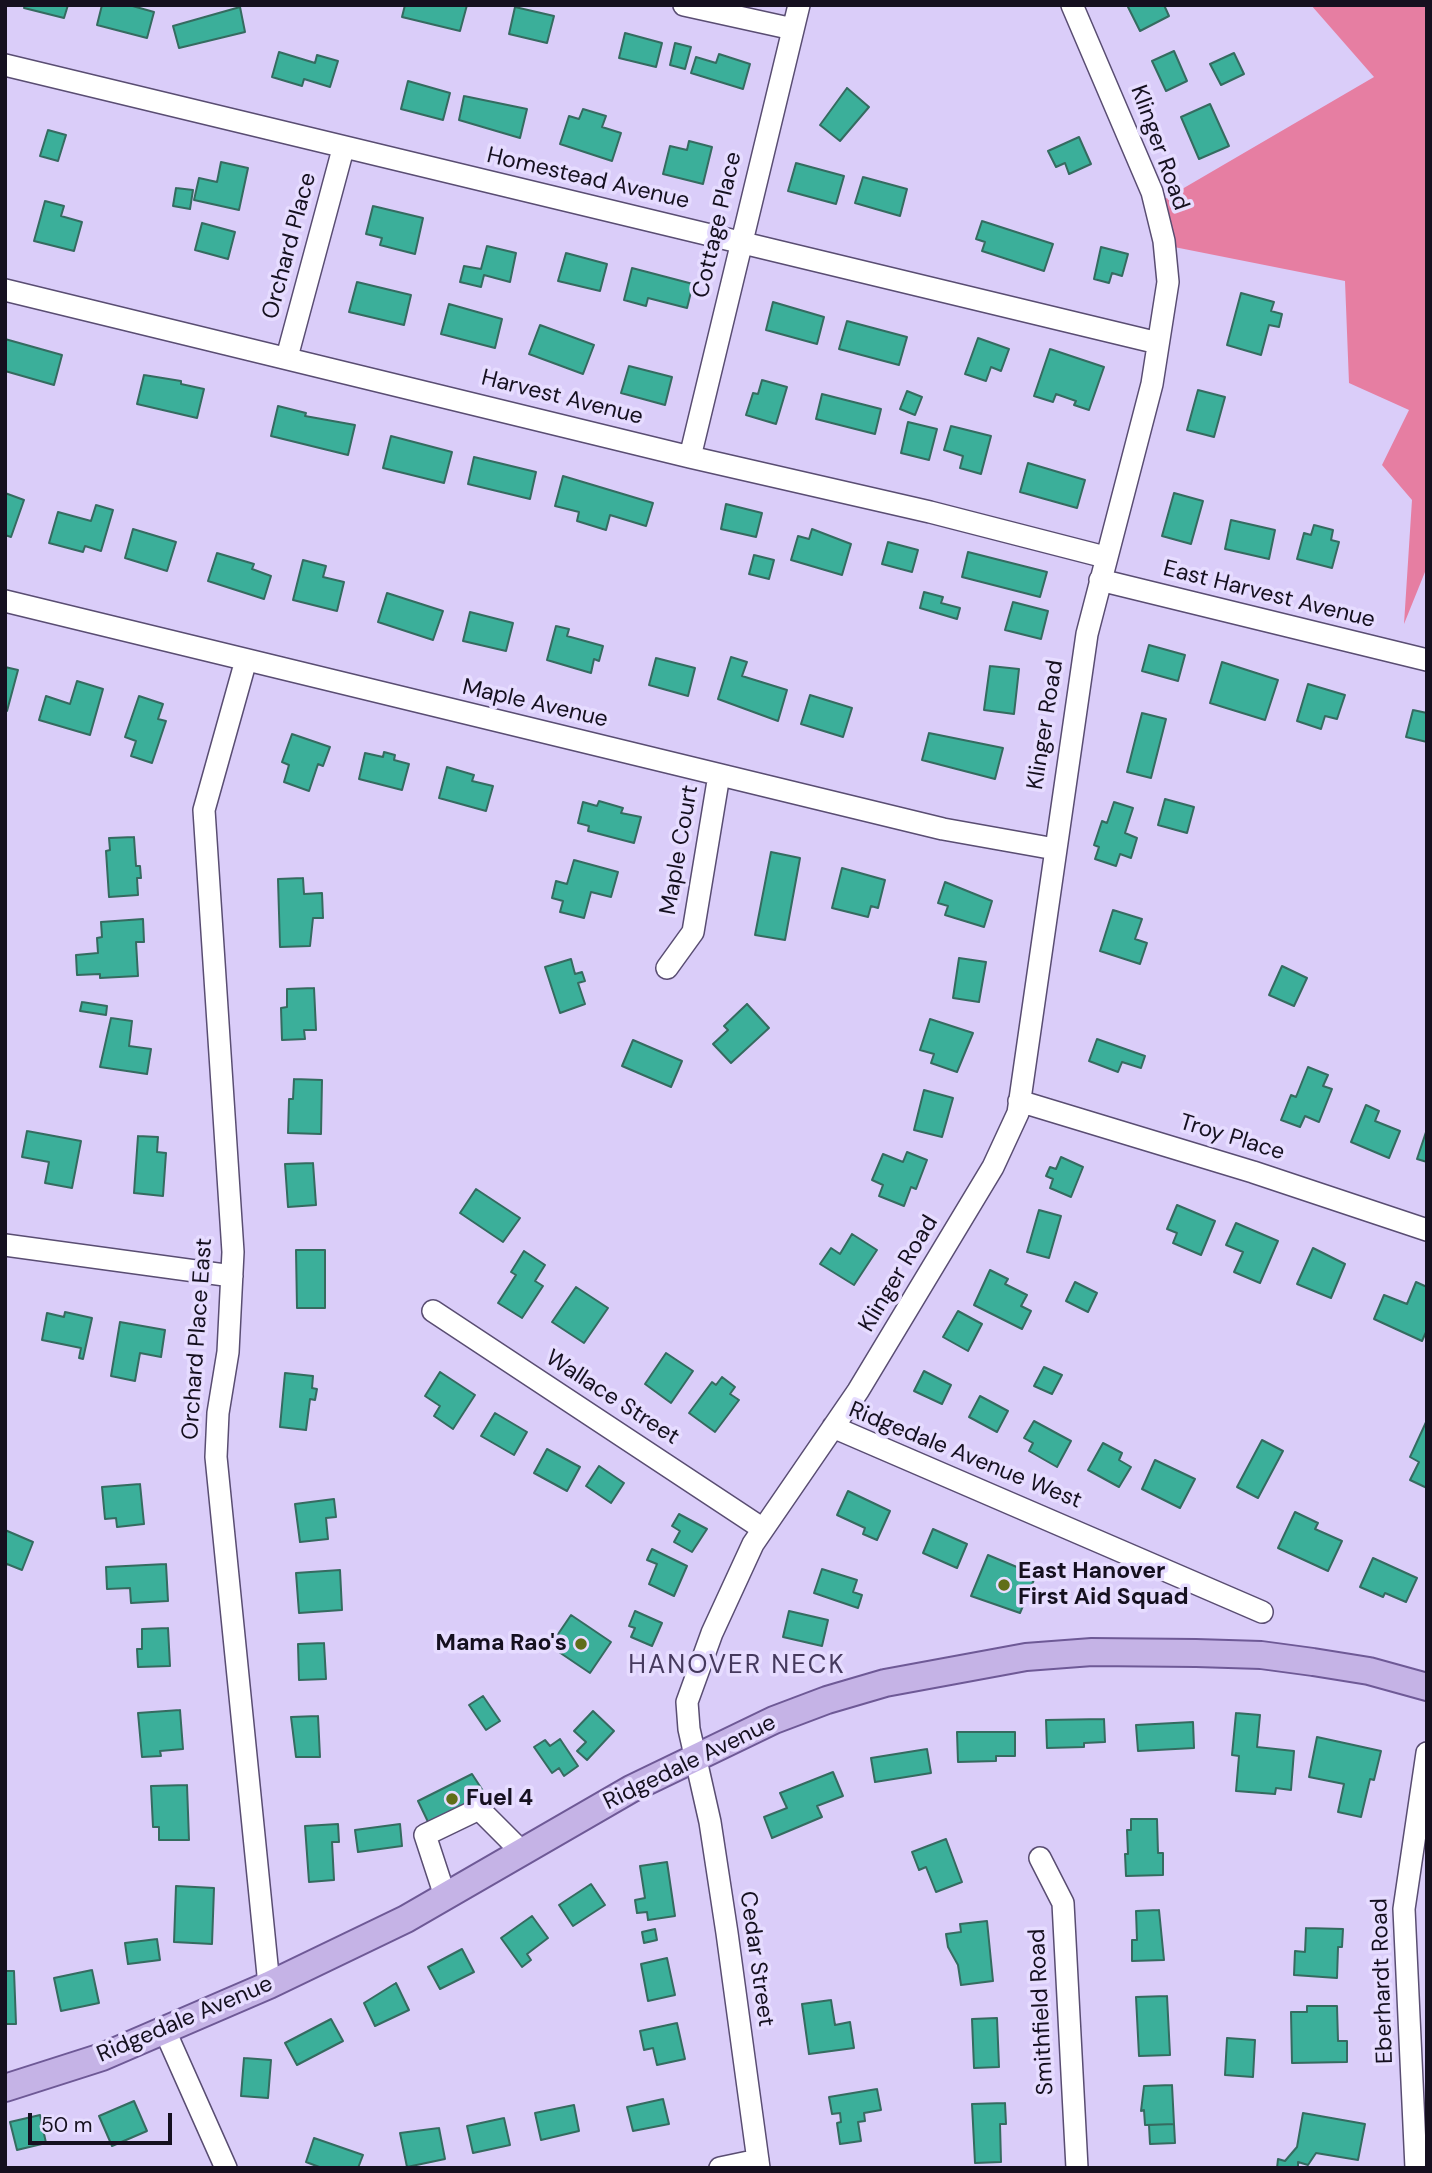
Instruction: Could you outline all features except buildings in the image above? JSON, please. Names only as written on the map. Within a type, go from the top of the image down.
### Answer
[{"type":"main road","name":"Ridgedale Avenue","points":[[5,2088],[102,2057],[269,1985],[406,1919],[631,1789],[774,1720],[885,1682],[1026,1657],[1092,1652],[1261,1655],[1369,1671],[1427,1688]]},
{"type":"street","points":[[684,5],[793,29]]},
{"type":"street","name":"Cottage Place","points":[[690,457],[799,5]]},
{"type":"street","name":"Klinger Road","points":[[833,1427],[858,1391],[993,1167],[1018,1113],[1079,685],[1105,557],[1152,384],[1168,282],[1164,241],[1152,192],[1073,5]]},
{"type":"street","name":"Homestead Avenue","points":[[5,65],[343,149],[1158,343]]},
{"type":"street","name":"Orchard Place","points":[[287,358],[343,149]]},
{"type":"street","name":"Harvest Avenue","points":[[5,290],[690,457],[930,512],[1105,557]]},
{"type":"street","name":"East Harvest Avenue","points":[[1100,580],[1427,660]]},
{"type":"street","name":"Maple Avenue","points":[[5,601],[943,829],[1055,849]]},
{"type":"street","name":"Orchard Place East","points":[[246,660],[204,810],[232,1276],[228,1352],[218,1413],[216,1457],[269,1985]]},
{"type":"street","name":"Maple Court","points":[[667,968],[693,932],[719,775]]},
{"type":"street","name":"Troy Place","points":[[1020,1101],[1252,1172],[1427,1230]]},
{"type":"street","points":[[5,1245],[232,1276]]},
{"type":"street","name":"Wallace Street","points":[[433,1311],[762,1528]]},
{"type":"street","name":"Ridgedale Avenue West","points":[[695,1758],[687,1702],[712,1633],[762,1528],[833,1427],[1262,1612]]},
{"type":"street","name":"Eberhardt Road","points":[[1416,2168],[1404,1909],[1427,1753]]},
{"type":"street","name":"Cedar Street","points":[[695,1758],[714,1847],[758,2164]]},
{"type":"street","points":[[445,1896],[425,1835],[479,1809],[522,1852]]},
{"type":"street","name":"Smithfield Road","points":[[1040,1858],[1063,1903],[1077,2168]]},
{"type":"street","points":[[164,2031],[226,2168]]},
{"type":"street","points":[[720,2168],[758,2164]]},
{"type":"shaded area","points":[[1311,5],[1427,5],[1427,567],[1404,624],[1412,500],[1382,465],[1409,410],[1349,383],[1345,281],[1164,245],[1153,206],[1374,77]]},
{"type":"place","name":"East Hanover First Aid Squad","points":[[1004,1585]]},
{"type":"place","name":"Mama Rao's","points":[[581,1644]]},
{"type":"place","name":"Fuel 4","points":[[452,1799]]},
{"type":"district","name":"HANOVER NECK","points":[[737,1666]]}]
